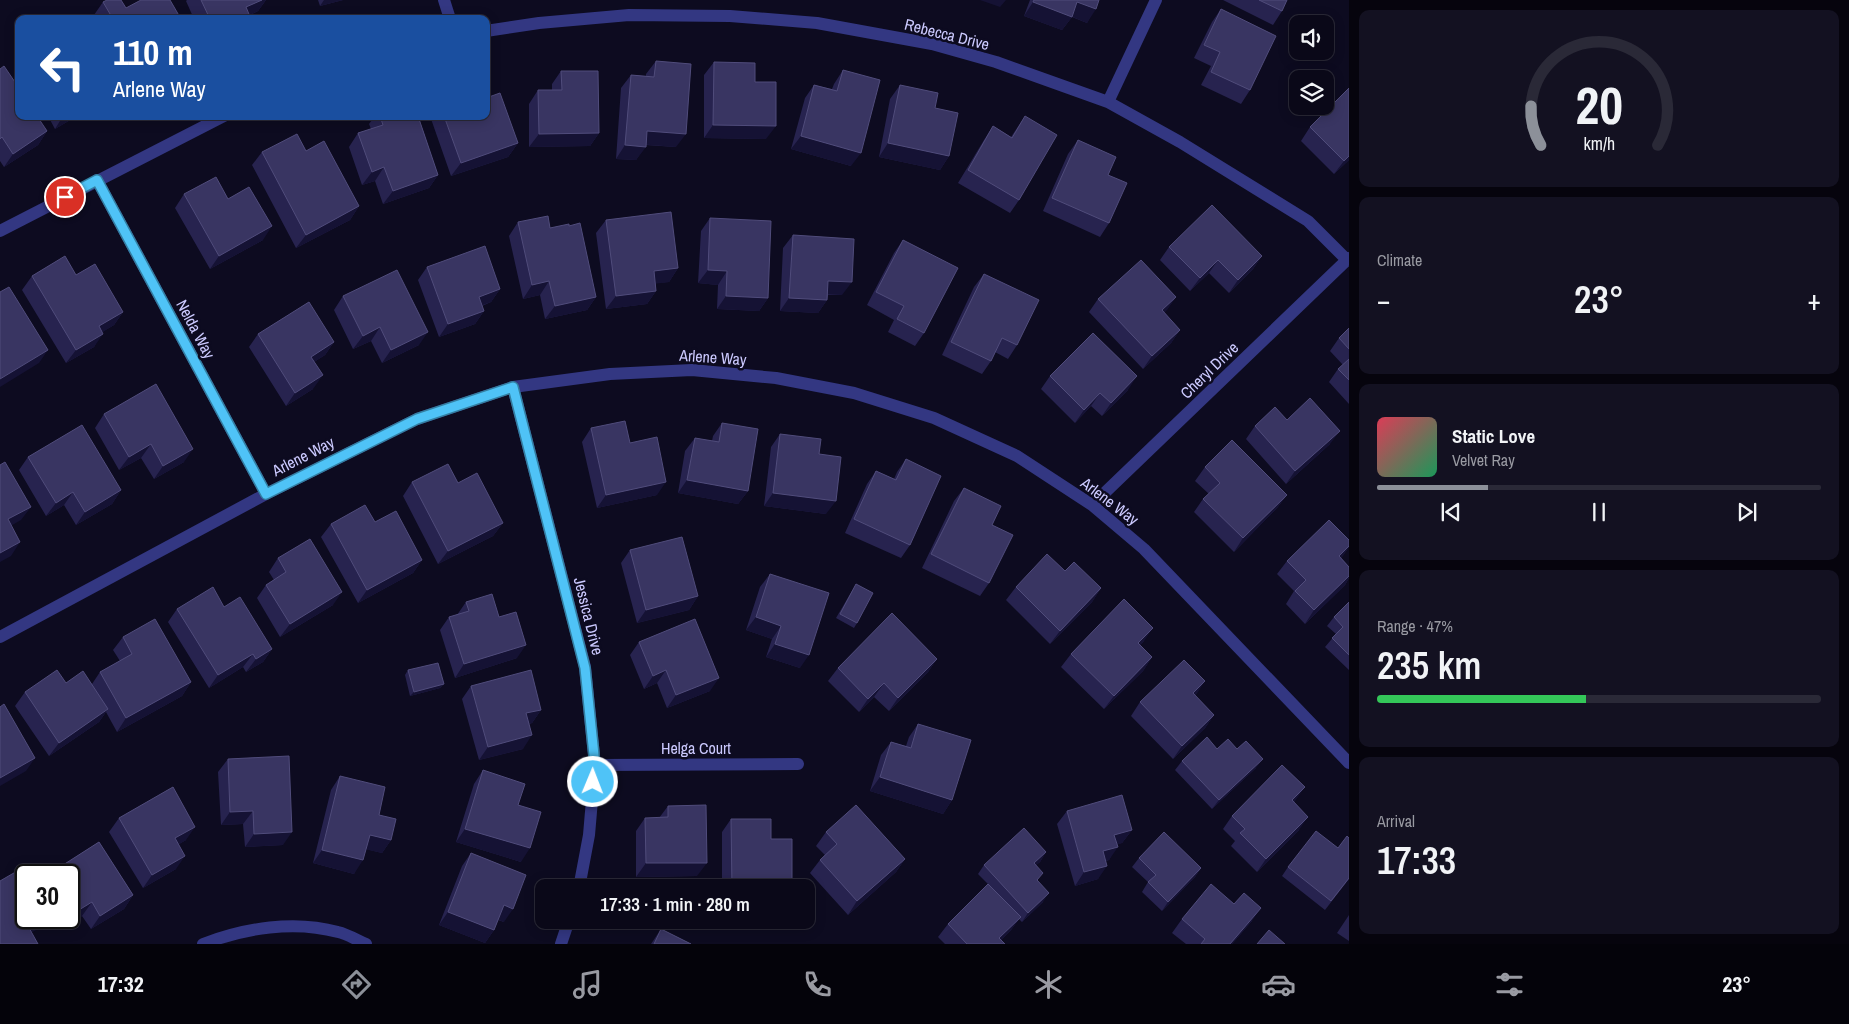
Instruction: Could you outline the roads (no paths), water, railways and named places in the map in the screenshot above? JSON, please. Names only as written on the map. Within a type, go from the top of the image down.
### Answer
[{"type":"street","points":[[444,0],[449,15]]},
{"type":"street","points":[[1108,102],[1156,0]]},
{"type":"street","name":"Rebecca Drive","points":[[490,30],[539,23],[630,15],[730,16],[817,22],[932,44],[996,62],[1108,102],[1180,142],[1308,221],[1348,259]]},
{"type":"street","points":[[0,231],[216,120]]},
{"type":"street","name":"Nelda Way","points":[[97,180],[266,494]]},
{"type":"street","name":"Cheryl Drive","points":[[1092,505],[1348,259]]},
{"type":"street","name":"Arlene Way","points":[[0,637],[266,494],[417,419],[513,387],[610,374],[692,370],[776,378],[854,393],[934,418],[1017,456],[1092,505],[1144,548],[1349,763]]},
{"type":"street","name":"Jessica Drive","points":[[513,387],[585,668],[595,765],[590,835],[580,879]]},
{"type":"street","name":"Helga Court","points":[[595,765],[798,764]]},
{"type":"street","points":[[203,944],[219,938],[280,925],[338,932],[366,944]]},
{"type":"street","points":[[561,944],[566,929]]}]
